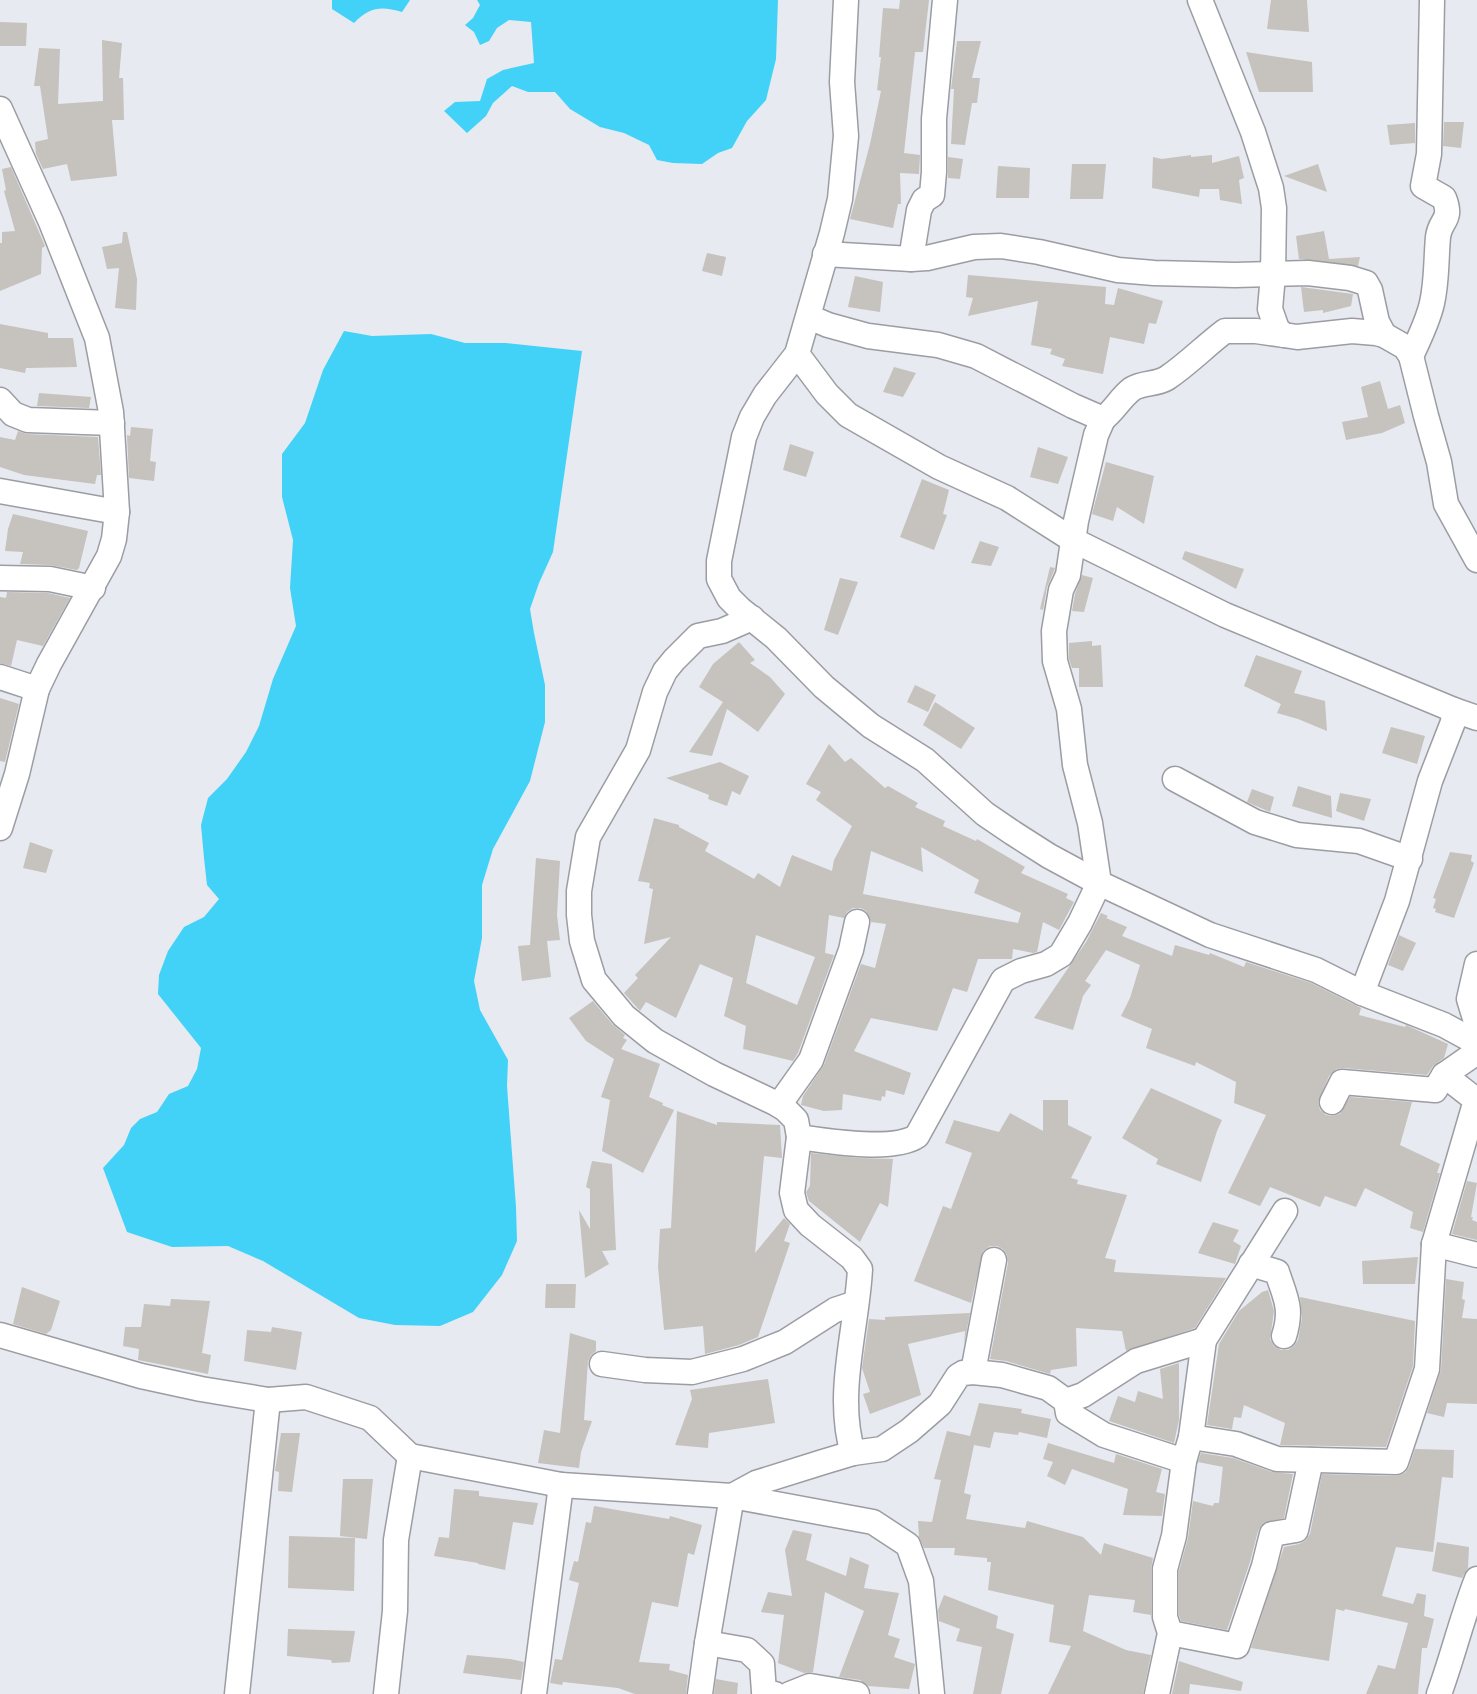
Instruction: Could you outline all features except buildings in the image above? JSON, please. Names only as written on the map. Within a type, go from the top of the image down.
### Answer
[{"type":"street","points":[[846,0],[842,82],[846,136],[840,199],[797,354],[765,395],[744,437],[718,561],[719,579],[729,598],[776,638],[824,687],[871,726],[925,760],[985,814],[1048,856],[1210,935],[1316,970],[1362,993],[1444,1025],[1477,1043]]},
{"type":"street","points":[[911,259],[919,210],[924,200],[932,195],[934,118],[945,0]]},
{"type":"street","points":[[1200,0],[1253,132],[1271,188],[1274,208],[1272,259],[1274,275],[1270,309],[1277,329],[1284,334]]},
{"type":"street","points":[[1411,356],[1432,304],[1439,253],[1438,235],[1448,218],[1444,198],[1422,186],[1429,154],[1432,0]]},
{"type":"street","points":[[0,109],[51,222],[98,338],[112,423],[117,512],[114,539],[109,556],[49,664],[38,689],[8,772],[0,828]]},
{"type":"street","points":[[825,254],[911,259],[927,258],[974,247],[1001,246],[1118,270],[1164,273],[1333,275],[1366,283],[1370,290],[1377,322],[1384,335]]},
{"type":"street","points":[[809,317],[868,336],[938,345],[976,356],[1103,419]]},
{"type":"street","points":[[799,1137],[885,1144],[904,1143],[917,1136],[1003,980],[1020,971],[1061,956],[1100,882],[1090,823],[1075,765],[1069,710],[1055,661],[1054,623],[1061,590],[1068,575],[1073,540],[1096,435],[1103,419],[1131,390],[1168,378],[1225,331],[1284,334],[1297,337],[1352,331],[1384,335],[1405,347],[1411,356],[1439,462],[1446,504],[1477,560]]},
{"type":"street","points":[[797,354],[827,394],[848,415],[939,467],[1007,498],[1073,540],[1225,615],[1470,711]]},
{"type":"street","points":[[0,400],[13,414],[28,420],[112,423]]},
{"type":"street","points":[[0,491],[117,512]]},
{"type":"street","points":[[0,578],[50,579],[93,588]]},
{"type":"street","points":[[752,618],[722,631],[698,636],[665,671],[655,692],[638,750],[588,837],[582,868],[579,915],[582,940],[594,980],[624,1016],[655,1041],[714,1074],[779,1105],[796,1120],[799,1137],[792,1192],[796,1210],[810,1225],[852,1258],[860,1269],[846,1392],[846,1422],[853,1453]]},
{"type":"street","points":[[0,677],[38,689]]},
{"type":"street","points":[[1362,993],[1397,901],[1430,781],[1453,722],[1470,711]]},
{"type":"street","points":[[1175,779],[1255,822],[1297,835],[1359,842],[1410,859]]},
{"type":"street","points":[[779,1105],[811,1060],[851,950],[857,922]]},
{"type":"street","points":[[1477,964],[1469,999],[1477,1024]]},
{"type":"street","points":[[1332,1102],[1342,1082],[1436,1090],[1444,1074],[1477,1052]]},
{"type":"street","points":[[1191,1437],[1236,1444],[1277,1459],[1396,1461],[1427,1370],[1434,1244],[1476,1100],[1444,1074]]},
{"type":"street","points":[[1157,1694],[1170,1633],[1165,1617],[1165,1569],[1174,1536],[1184,1461],[1191,1437],[1204,1340],[1285,1211]]},
{"type":"street","points":[[1434,1244],[1477,1255]]},
{"type":"street","points":[[973,1372],[994,1260]]},
{"type":"street","points":[[1251,1264],[1277,1272],[1289,1311],[1284,1335]]},
{"type":"street","points":[[602,1364],[645,1370],[692,1372],[743,1359],[784,1342],[835,1310],[856,1303]]},
{"type":"street","points":[[0,1335],[141,1376],[268,1400],[306,1397],[370,1418],[410,1456],[561,1485],[732,1496],[873,1522],[908,1545],[921,1581],[932,1694]]},
{"type":"street","points":[[1066,1401],[1083,1395],[1136,1361],[1204,1340]]},
{"type":"street","points":[[732,1496],[756,1483],[853,1453],[882,1449],[909,1431],[940,1404],[958,1376],[973,1372],[1002,1375],[1048,1388],[1066,1401],[1068,1413],[1104,1435],[1184,1461]]},
{"type":"street","points":[[237,1694],[268,1400]]},
{"type":"street","points":[[387,1694],[396,1611],[396,1540],[410,1456]]},
{"type":"street","points":[[1170,1633],[1237,1646],[1272,1534],[1296,1530],[1311,1460]]},
{"type":"street","points":[[534,1694],[561,1485]]},
{"type":"street","points":[[700,1694],[706,1643],[732,1496]]},
{"type":"street","points":[[1439,1694],[1477,1579]]},
{"type":"street","points":[[706,1643],[747,1650],[762,1664],[764,1692],[775,1694]]},
{"type":"street","points":[[790,1694],[810,1686],[847,1693]]},
{"type":"water","points":[[332,0],[410,0],[402,12],[376,9],[354,23],[332,9]]},
{"type":"water","points":[[477,0],[778,0],[776,59],[766,100],[747,121],[732,148],[718,153],[702,164],[657,160],[649,145],[624,133],[600,127],[570,109],[555,92],[528,92],[512,86],[493,103],[486,116],[467,133],[444,111],[455,102],[480,101],[487,79],[503,70],[534,63],[531,22],[509,20],[497,28],[489,41],[480,45],[474,32],[465,25],[473,18],[480,5]]},
{"type":"water","points":[[344,331],[372,336],[431,334],[465,343],[506,343],[582,351],[553,552],[530,609],[545,685],[545,722],[530,781],[493,849],[482,885],[482,938],[474,981],[480,1010],[508,1060],[507,1086],[517,1241],[502,1275],[473,1312],[440,1326],[395,1325],[359,1318],[263,1261],[228,1246],[172,1247],[127,1232],[103,1168],[124,1145],[131,1128],[140,1119],[157,1112],[169,1094],[188,1086],[197,1069],[201,1048],[158,994],[159,975],[168,951],[184,927],[204,917],[219,899],[207,885],[204,858],[201,825],[208,798],[227,779],[246,752],[259,726],[273,679],[296,626],[290,588],[293,540],[282,497],[282,454],[305,423],[323,370]]}]
